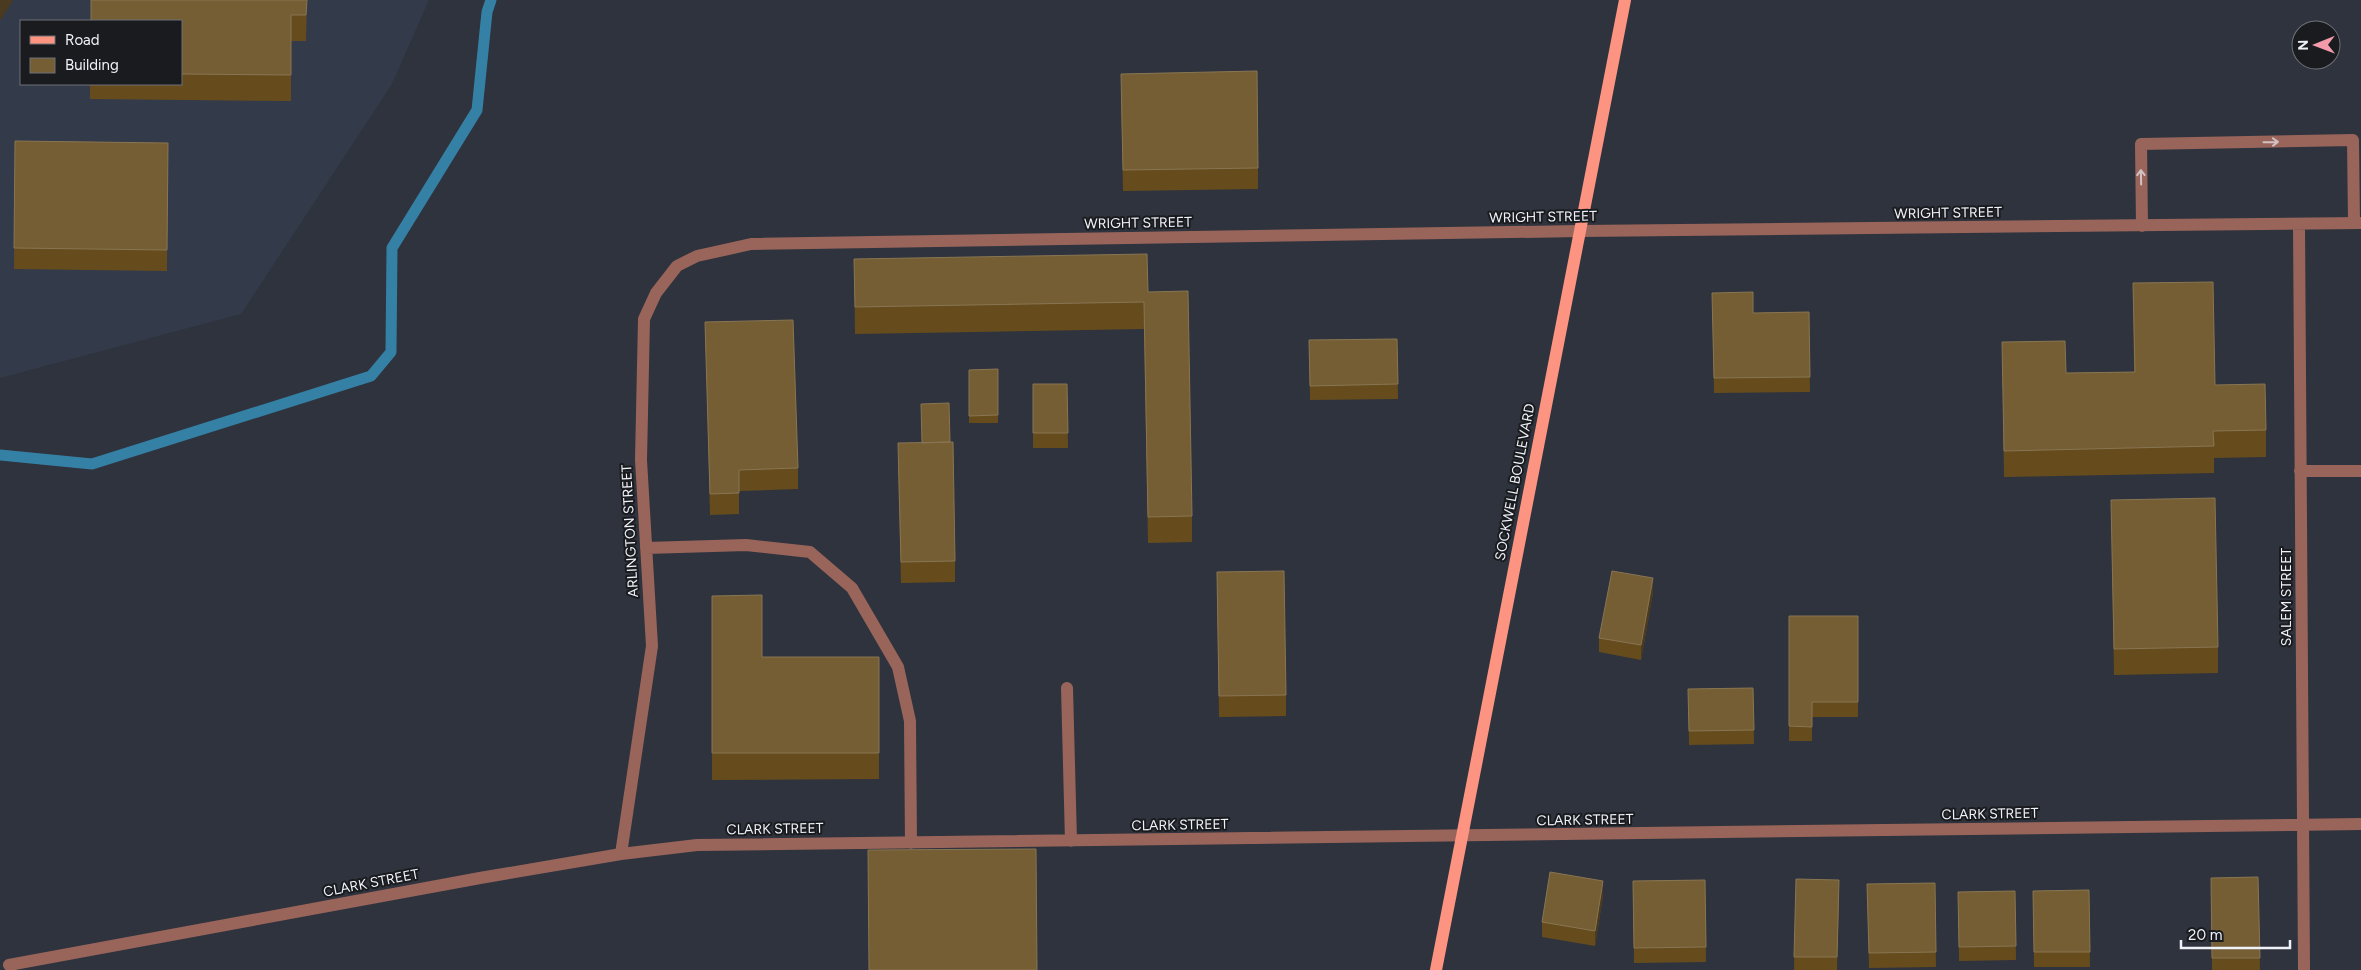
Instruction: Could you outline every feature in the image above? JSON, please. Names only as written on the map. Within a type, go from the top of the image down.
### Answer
[{"type":"main road","name":"SOCKWELL BOULEVARD","points":[[1436,970],[1625,0]]},
{"type":"street","points":[[2142,226],[2141,144],[2353,140],[2358,223]]},
{"type":"street","name":"WRIGHT STREET","points":[[726,250],[751,244],[1580,231],[2358,223]]},
{"type":"street","name":"SALEM STREET","points":[[2299,224],[2304,970]]},
{"type":"street","name":"ARLINGTON STREET","points":[[621,854],[652,646],[641,460],[644,319],[656,292],[677,266],[697,256],[726,250]]},
{"type":"street","points":[[2300,471],[2361,471]]},
{"type":"street","points":[[646,548],[746,545],[810,552],[852,588],[898,667],[910,721],[911,843]]},
{"type":"street","points":[[1067,688],[1071,841]]},
{"type":"street","name":"CLARK STREET","points":[[9,965],[470,879],[621,854],[697,845],[1461,837],[2361,824]]},
{"type":"shaded area","points":[[0,0],[429,0],[392,84],[241,314],[0,378]]},
{"type":"building","points":[[91,0],[307,0],[306,15],[291,15],[291,75],[182,74],[182,20],[91,20]]},
{"type":"building","points":[[1257,71],[1258,168],[1123,170],[1121,74]]},
{"type":"building","points":[[15,141],[168,143],[167,250],[14,248]]},
{"type":"building","points":[[1147,254],[1148,292],[1188,291],[1192,516],[1148,517],[1144,302],[855,307],[854,259]]},
{"type":"building","points":[[2213,282],[2215,385],[2265,384],[2266,430],[2213,431],[2214,446],[2004,451],[2002,342],[2065,341],[2066,373],[2135,372],[2133,283]]},
{"type":"building","points":[[1753,292],[1753,313],[1809,312],[1810,377],[1714,378],[1712,293]]},
{"type":"building","points":[[793,320],[798,468],[739,470],[739,493],[710,494],[705,322]]},
{"type":"building","points":[[1397,339],[1398,384],[1310,386],[1309,340]]},
{"type":"building","points":[[998,369],[998,415],[969,416],[969,370]]},
{"type":"building","points":[[1033,384],[1067,384],[1068,433],[1033,433]]},
{"type":"building","points":[[949,403],[950,442],[922,443],[921,404]]},
{"type":"building","points":[[953,442],[955,561],[901,562],[898,443]]},
{"type":"building","points":[[2215,498],[2218,647],[2114,649],[2111,500]]},
{"type":"building","points":[[1284,571],[1286,695],[1219,696],[1217,572]]},
{"type":"building","points":[[1612,571],[1653,578],[1641,645],[1599,638]]},
{"type":"building","points":[[762,595],[762,657],[879,657],[879,753],[712,753],[712,596]]},
{"type":"building","points":[[1789,616],[1858,616],[1858,702],[1812,702],[1812,727],[1789,726]]},
{"type":"building","points":[[1753,688],[1754,730],[1689,731],[1688,689]]},
{"type":"building","points":[[1036,849],[1037,970],[869,970],[868,850]]},
{"type":"building","points":[[1550,872],[1603,881],[1595,931],[1542,922]]},
{"type":"building","points":[[2258,877],[2260,958],[2212,958],[2211,878]]},
{"type":"building","points":[[1796,879],[1839,880],[1837,957],[1794,957]]},
{"type":"building","points":[[1705,880],[1706,947],[1634,948],[1633,881]]},
{"type":"building","points":[[1935,883],[1936,952],[1869,953],[1867,884]]},
{"type":"building","points":[[2089,890],[2090,952],[2034,952],[2033,891]]},
{"type":"building","points":[[2015,891],[2016,946],[1959,947],[1958,892]]},
{"type":"waterway","points":[[0,455],[92,464],[371,376],[391,352],[392,248],[477,110],[487,12],[491,0]]}]
